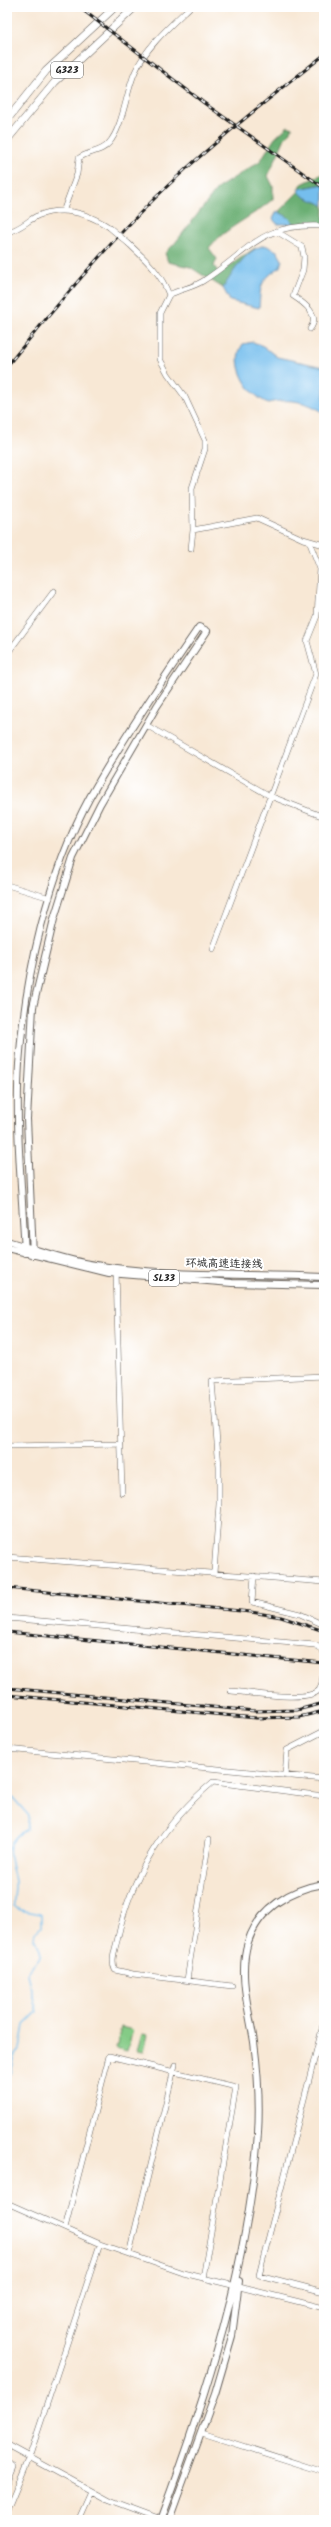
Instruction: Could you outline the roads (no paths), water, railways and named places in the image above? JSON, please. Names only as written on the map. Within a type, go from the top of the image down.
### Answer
[{"type":"highway","name":"G323","points":[[7,120],[46,70],[116,7]]},
{"type":"highway","name":"G323","points":[[7,140],[55,82],[134,7]]},
{"type":"main road","points":[[25,1249],[19,1066],[25,999],[50,898],[64,853],[90,798],[142,710],[199,627],[207,631],[146,724],[100,804],[73,858],[54,919],[33,1007],[27,1119],[33,1252]]},
{"type":"main road","name":"环城高速连接线","points":[[7,1241],[33,1252],[116,1270],[232,1283],[324,1285]]},
{"type":"main road","name":"环城高速连接线","points":[[7,1248],[25,1249]]},
{"type":"main road","name":"环城高速连接线","points":[[116,1270],[231,1276],[324,1277]]},
{"type":"main road","points":[[169,2520],[202,2433],[232,2336],[236,2287],[251,2198],[258,2118],[257,2068],[245,1981],[245,1960],[248,1942],[256,1927],[269,1909],[283,1897],[303,1887],[324,1884]]},
{"type":"main road","points":[[160,2520],[205,2396],[249,2235],[257,2184],[262,2112],[261,2068],[248,1980],[251,1949],[259,1929],[285,1900],[304,1891],[324,1887]]},
{"type":"street","points":[[64,210],[77,174],[79,158],[101,150],[109,143],[127,99],[135,71],[154,44],[190,7]]},
{"type":"street","points":[[7,232],[37,216],[64,210],[91,217],[109,227],[129,244],[156,271],[169,295]]},
{"type":"street","points":[[191,549],[193,530],[192,488],[205,449],[205,440],[185,397],[168,374],[160,359],[160,313],[169,295],[203,281],[250,244],[276,230],[290,227],[324,226]]},
{"type":"street","points":[[276,230],[302,247],[304,257],[303,270],[293,296],[304,304],[312,313],[314,319],[310,329]]},
{"type":"street","points":[[193,530],[257,518],[309,541],[324,545]]},
{"type":"street","points":[[213,949],[316,674],[307,641],[318,616],[320,569],[309,541]]},
{"type":"street","points":[[7,654],[54,591]]},
{"type":"street","points":[[146,724],[270,796],[324,817]]},
{"type":"street","points":[[7,885],[50,898]]},
{"type":"street","points":[[116,1270],[122,1493]]},
{"type":"street","points":[[214,1573],[219,1504],[219,1467],[212,1381],[324,1376]]},
{"type":"street","points":[[7,1446],[120,1444]]},
{"type":"street","points":[[7,1556],[324,1582]]},
{"type":"street","points":[[254,1576],[252,1602],[300,1614],[324,1625]]},
{"type":"street","points":[[7,1618],[315,1646],[322,1649],[324,1653]]},
{"type":"street","points":[[231,1691],[302,1697],[314,1694],[320,1689],[324,1666]]},
{"type":"street","points":[[285,1776],[287,1750],[324,1731]]},
{"type":"street","points":[[7,1749],[324,1779]]},
{"type":"street","points":[[232,1986],[118,1972],[113,1966],[123,1916],[141,1870],[173,1820],[191,1800],[213,1782],[324,1796]]},
{"type":"street","points":[[186,1980],[208,1839]]},
{"type":"street","points":[[324,2021],[322,2040],[259,2275],[324,2292]]},
{"type":"street","points":[[65,2228],[109,2056],[236,2087],[203,2278]]},
{"type":"street","points":[[129,2254],[175,2065]]},
{"type":"street","points":[[7,2203],[100,2244],[129,2254],[203,2278],[324,2308]]},
{"type":"street","points":[[7,2511],[29,2458],[100,2244]]},
{"type":"street","points":[[202,2433],[324,2472]]},
{"type":"street","points":[[7,2445],[110,2501],[160,2520]]},
{"type":"street","points":[[7,2462],[14,2466],[7,2483]]},
{"type":"street","points":[[78,2520],[91,2491]]},
{"type":"water","points":[[324,184],[324,206],[306,197],[300,193],[298,189]]},
{"type":"water","points":[[277,211],[288,217],[295,224],[277,224],[273,219]]},
{"type":"water","points":[[265,245],[277,251],[282,260],[280,267],[268,276],[262,284],[259,308],[230,301],[223,288],[246,256],[252,251]]},
{"type":"water","points":[[253,342],[263,346],[277,357],[324,367],[324,413],[304,403],[283,401],[268,403],[254,393],[243,378],[239,369],[238,360],[239,352],[243,344]]},
{"type":"waterway","points":[[7,1791],[29,1816],[27,1829],[19,1834],[10,1845],[9,1851],[15,1881],[14,1906],[20,1910],[41,1914],[41,1927],[35,1933],[34,1939],[38,1945],[40,1954],[39,1958],[27,1974],[37,2012],[24,2025],[20,2049],[15,2055],[11,2073],[7,2076]]},
{"type":"railway","points":[[79,7],[204,103],[324,188]]},
{"type":"railway","points":[[7,366],[116,238],[163,190],[238,124],[324,55]]},
{"type":"railway","points":[[7,1588],[251,1612],[281,1617],[324,1631]]},
{"type":"railway","points":[[7,1632],[324,1663]]},
{"type":"railway","points":[[7,1688],[255,1711],[297,1710],[324,1703]]},
{"type":"railway","points":[[7,1695],[256,1718],[299,1717],[324,1711]]}]
